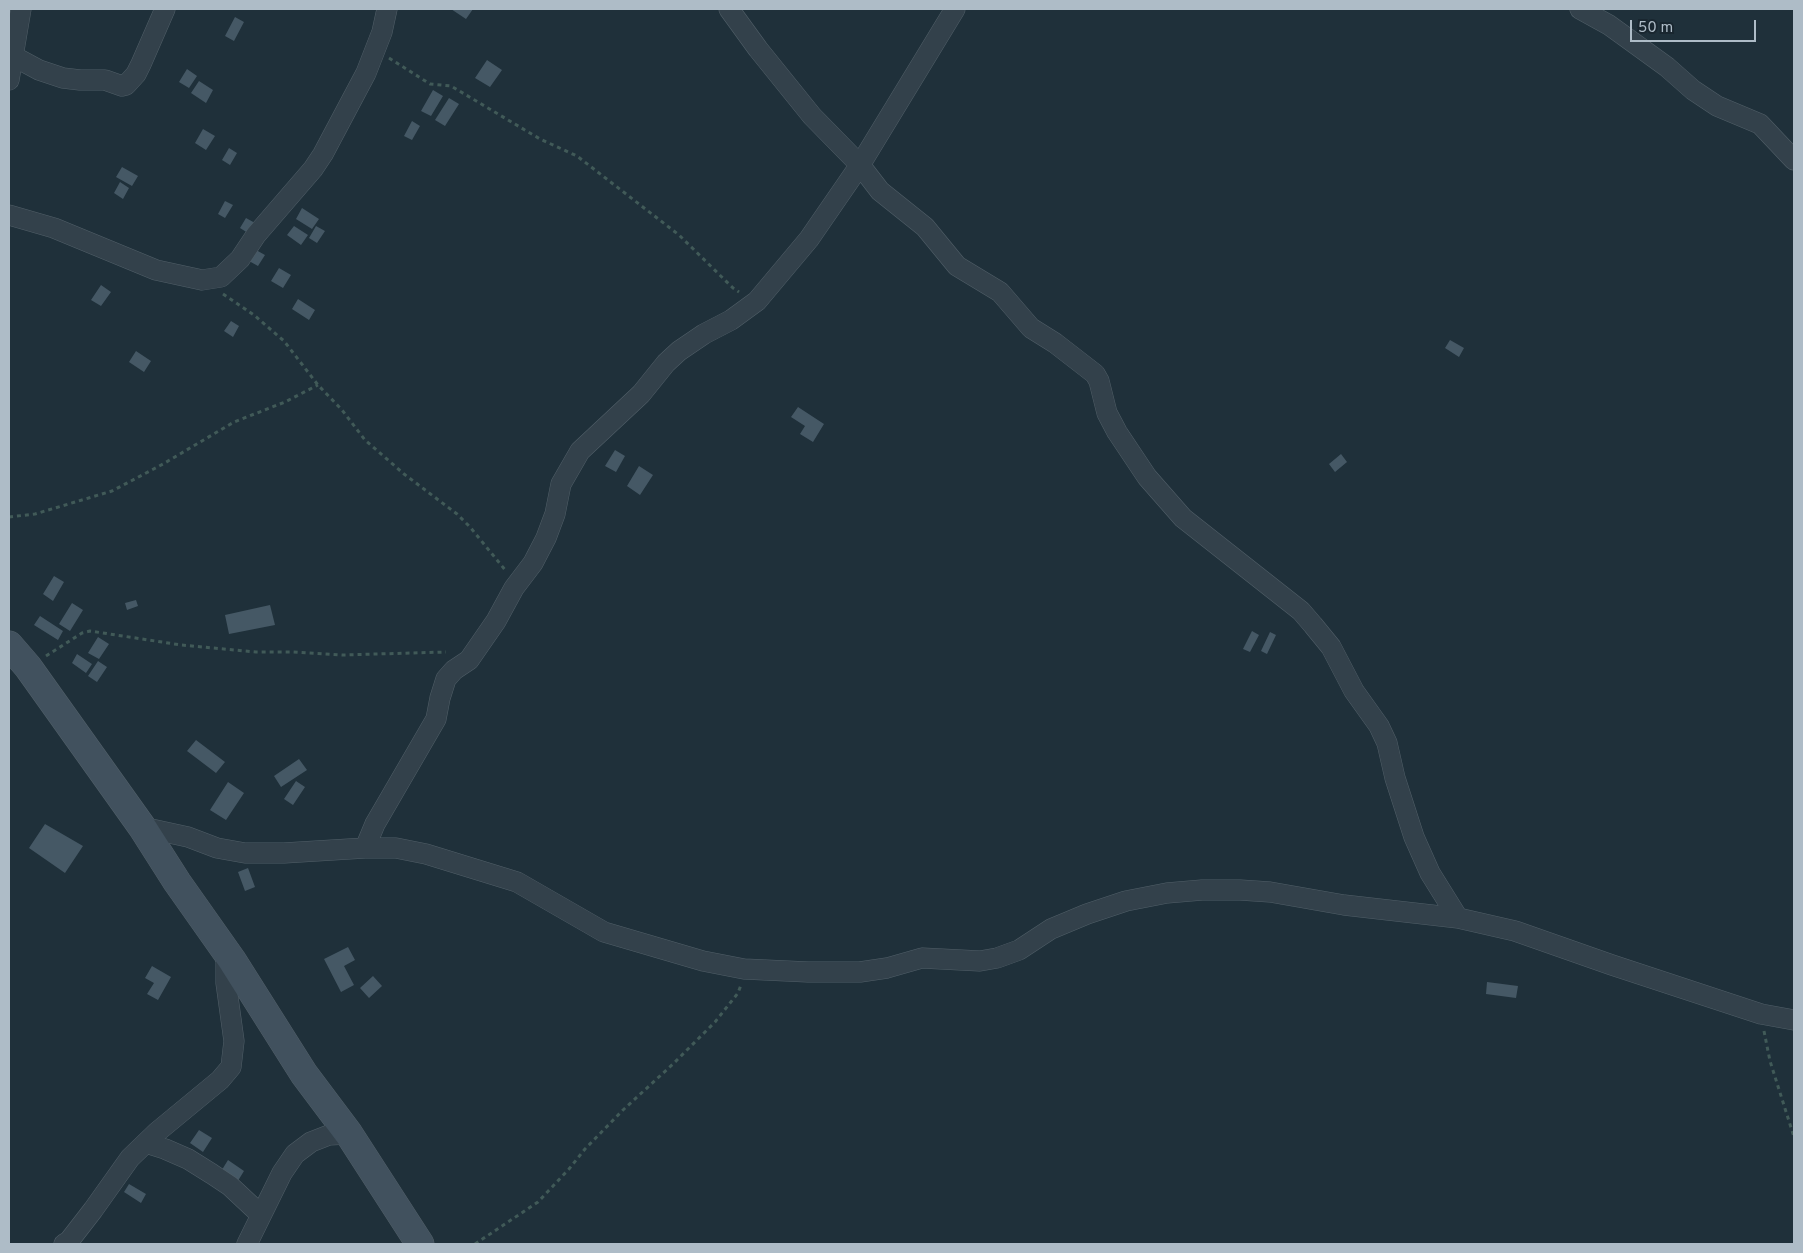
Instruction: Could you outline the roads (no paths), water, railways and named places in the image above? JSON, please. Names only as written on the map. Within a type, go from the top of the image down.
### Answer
[{"type":"main road","points":[[9,645],[28,666],[142,828],[177,882],[226,951],[304,1074],[350,1134],[420,1244]]},
{"type":"street","points":[[9,80],[21,9]]},
{"type":"street","points":[[12,56],[39,70],[63,78],[105,80],[122,86],[126,85],[136,74],[165,9]]},
{"type":"street","points":[[9,215],[54,228],[156,270],[202,280],[221,277],[240,259],[256,235],[313,169],[334,135],[366,73],[382,32],[387,9]]},
{"type":"street","points":[[730,9],[758,49],[812,116],[860,165],[880,191],[925,227],[957,266],[1000,292],[1030,328],[1055,343],[1095,374],[1107,413],[1117,432],[1147,477],[1183,518],[1301,611],[1314,625],[1331,648],[1354,691],[1379,726],[1387,743],[1395,778],[1414,837],[1430,873],[1458,918]]},
{"type":"street","points":[[365,848],[376,824],[436,719],[446,679],[454,670],[469,660],[496,621],[514,588],[533,563],[546,538],[555,514],[561,484],[580,451],[640,394],[666,363],[679,351],[704,334],[731,320],[757,301],[809,239],[860,165],[955,9]]},
{"type":"street","points":[[1580,9],[1609,25],[1667,67],[1697,93],[1718,106],[1760,124],[1794,160]]},
{"type":"street","points":[[142,828],[188,837],[217,848],[245,853],[396,848],[426,854],[517,882],[604,932],[703,961],[744,969],[860,972],[887,968],[922,958],[980,961],[997,958],[1019,950],[1051,929],[1126,901],[1167,893],[1202,890],[1240,890],[1270,892],[1344,905],[1458,918],[1515,931],[1761,1014],[1794,1020]]},
{"type":"street","points":[[64,1244],[93,1210],[130,1158],[157,1132],[220,1080],[231,1068],[234,1041],[226,983],[226,951]]},
{"type":"street","points":[[247,1244],[282,1173],[302,1148],[311,1142],[329,1136],[350,1134]]},
{"type":"street","points":[[146,1143],[188,1159],[230,1186],[260,1217],[263,1244]]}]
